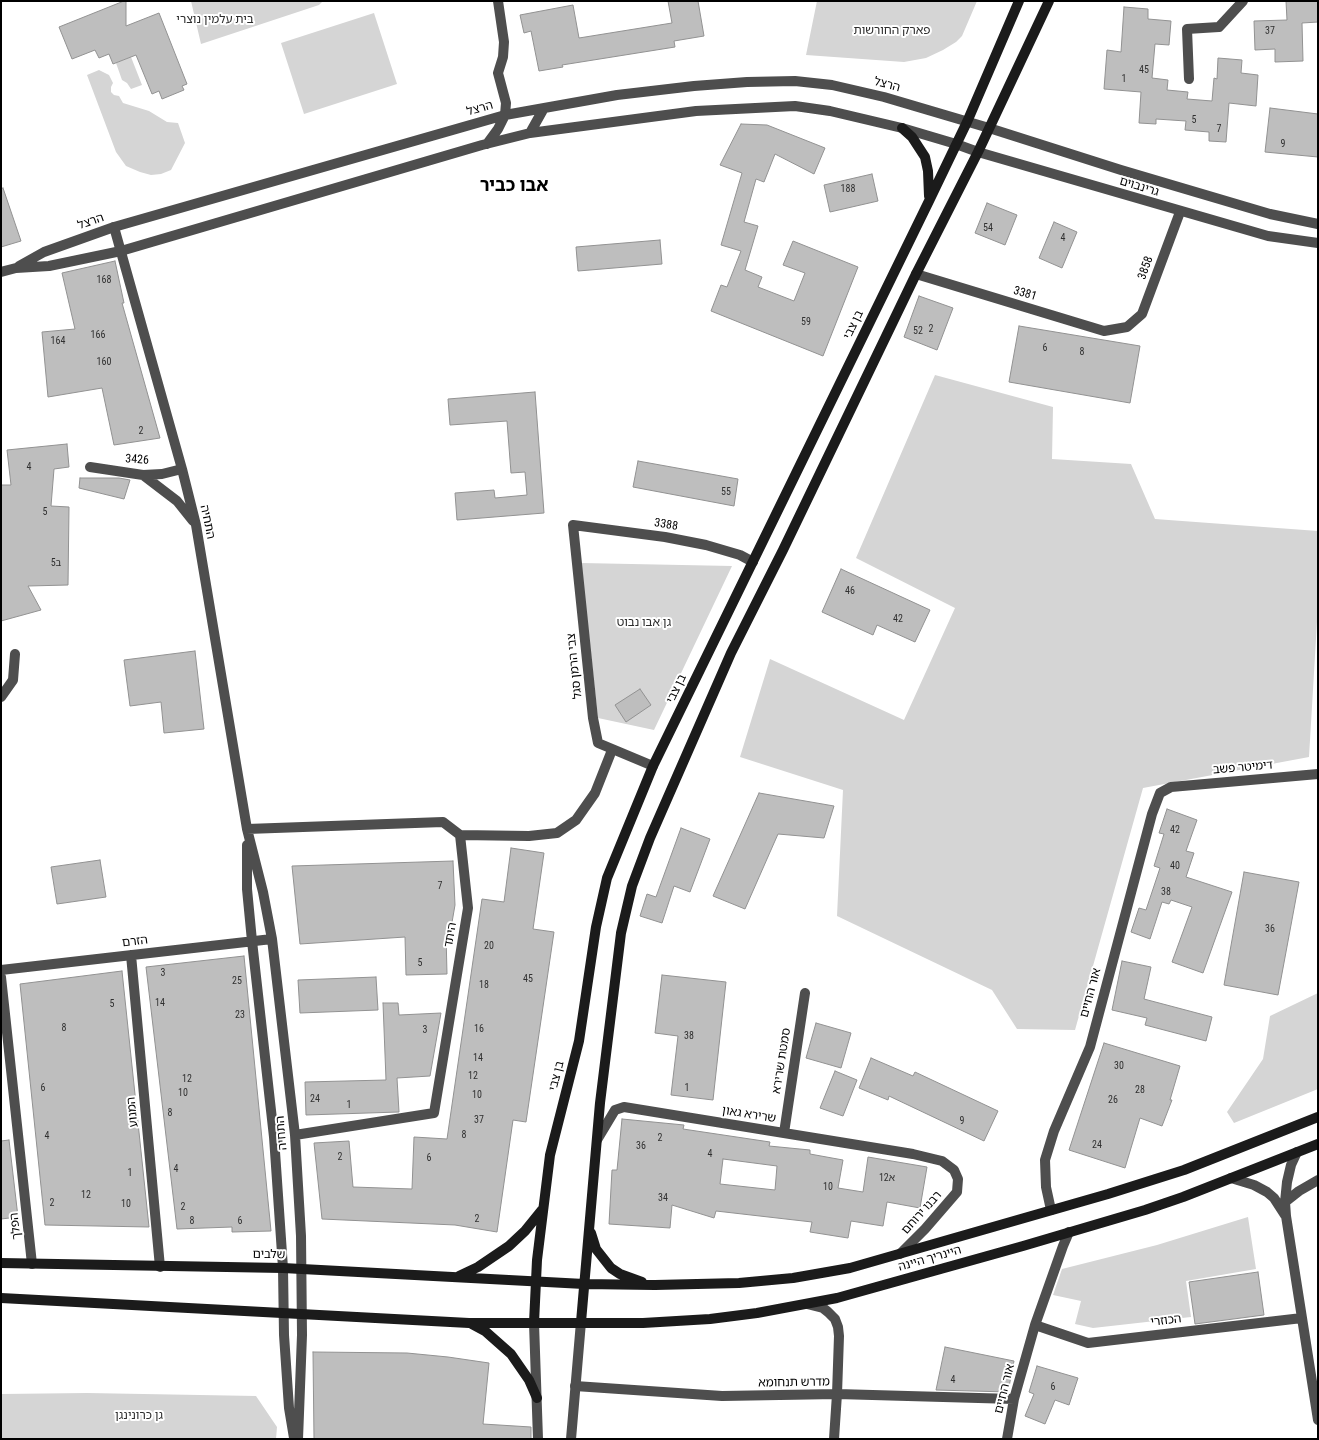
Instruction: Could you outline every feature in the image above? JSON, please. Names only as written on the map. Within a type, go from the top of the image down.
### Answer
[{"type":"main road","name":"בן צבי","points":[[534,1322],[535,1281],[542,1209],[550,1155],[579,1041],[596,927],[607,878],[653,766],[929,201],[1019,1]]},
{"type":"main road","points":[[581,1322],[600,1103],[622,933],[632,886],[654,830],[731,653],[783,550],[916,274],[978,152],[1049,1]]},
{"type":"main road","points":[[902,128],[912,137],[925,158],[930,184],[929,201]]},
{"type":"main road","name":"היינריך היינה","points":[[535,1281],[655,1285],[739,1283],[793,1278],[850,1268],[1184,1170],[1318,1117]]},
{"type":"main road","name":"היינריך היינה","points":[[534,1322],[642,1322],[710,1319],[757,1313],[837,1298],[1145,1210],[1318,1144]]},
{"type":"main road","points":[[456,1277],[478,1267],[509,1246],[525,1232],[542,1209]]},
{"type":"main road","points":[[590,1226],[592,1240],[596,1249],[611,1268],[631,1279],[655,1285]]},
{"type":"main road","name":"שלבים","points":[[1,1263],[283,1268],[535,1281]]},
{"type":"main road","points":[[1,1298],[469,1323],[534,1322]]},
{"type":"main road","points":[[469,1323],[485,1331],[511,1354],[529,1380],[537,1398]]},
{"type":"street","points":[[487,144],[498,129],[505,114],[506,103],[498,73],[503,57],[504,42],[498,1]]},
{"type":"street","points":[[1189,79],[1187,29],[1219,27],[1243,1]]},
{"type":"street","name":"הרצל","points":[[16,268],[44,252],[114,227],[505,114],[617,95],[694,86],[795,81],[832,85],[884,97],[966,122]]},
{"type":"street","name":"הרצל","points":[[1,272],[16,268],[49,266],[121,251],[530,133],[696,111],[795,106],[830,111],[902,128],[956,144]]},
{"type":"street","points":[[530,133],[544,108]]},
{"type":"street","name":"גרינבוים","points":[[966,122],[1270,214],[1318,224]]},
{"type":"street","name":"גרינבוים","points":[[956,144],[1180,212],[1268,236],[1318,243]]},
{"type":"street","name":"3858","points":[[1127,327],[1142,314],[1180,212]]},
{"type":"street","name":"התחיה","points":[[114,227],[196,525],[248,829],[272,939],[295,1134],[303,1269],[298,1439]]},
{"type":"street","name":"3381","points":[[916,274],[1104,330],[1127,327]]},
{"type":"street","name":"3426","points":[[90,467],[142,475],[162,474],[182,469]]},
{"type":"street","points":[[142,475],[177,501],[196,525]]},
{"type":"street","name":"3388","points":[[573,525],[665,537],[706,545],[740,554],[752,562]]},
{"type":"street","name":"צבי הרמן סגל","points":[[573,525],[593,718],[598,743],[653,766]]},
{"type":"street","points":[[1,697],[13,680],[15,654]]},
{"type":"street","points":[[248,829],[443,822],[460,835],[529,836],[557,832],[576,820],[595,793],[612,750]]},
{"type":"street","name":"דימיטר פשב","points":[[1171,787],[1318,774]]},
{"type":"street","name":"אור החיים","points":[[1051,1210],[1046,1187],[1045,1160],[1054,1131],[1090,1047],[1152,814],[1160,793],[1171,787]]},
{"type":"street","name":"התחיה","points":[[248,829],[247,889],[274,1137],[283,1268],[283,1313],[288,1408],[294,1439]]},
{"type":"street","name":"היתד","points":[[295,1134],[434,1114],[468,908],[460,835]]},
{"type":"street","name":"הזרם","points":[[1,970],[272,939]]},
{"type":"street","name":"המנוע","points":[[131,955],[160,1267]]},
{"type":"street","name":"הפלך","points":[[1,977],[32,1264]]},
{"type":"street","name":"סמטת שרירא","points":[[784,1133],[805,993]]},
{"type":"street","name":"שרירא גאון","points":[[597,1140],[615,1110],[624,1107],[913,1154]]},
{"type":"street","points":[[1297,1152],[1288,1173],[1285,1202],[1286,1216],[1318,1420]]},
{"type":"street","name":"רבנו ירוחם","points":[[899,1255],[925,1229],[957,1192],[958,1179],[954,1170],[942,1162],[913,1154]]},
{"type":"street","points":[[1231,1178],[1254,1185],[1267,1192],[1274,1198],[1286,1216]]},
{"type":"street","points":[[1285,1202],[1318,1180]]},
{"type":"street","name":"אור החיים","points":[[1007,1439],[1014,1399],[1035,1325],[1062,1246],[1069,1232]]},
{"type":"street","points":[[807,1304],[823,1308],[835,1319],[838,1327],[834,1439]]},
{"type":"street","name":"הכוזרי","points":[[1035,1325],[1088,1343],[1302,1318]]},
{"type":"street","name":"בן צבי","points":[[534,1322],[538,1439]]},
{"type":"street","points":[[571,1439],[581,1322]]},
{"type":"street","name":"מדרש תנחומא","points":[[575,1386],[722,1396],[837,1394],[1014,1399]]},
{"type":"green space","name":"בית עלמין נוצרי","points":[[191,1],[323,1],[319,5],[201,44]]},
{"type":"green space","name":"פארק החורשות","points":[[817,1],[977,1],[962,36],[956,42],[926,58],[904,62],[806,55]]},
{"type":"green space","points":[[374,13],[397,84],[304,114],[281,43]]},
{"type":"green space","points":[[131,57],[142,85],[131,89],[122,80],[116,63]]},
{"type":"green space","points":[[99,70],[109,75],[113,83],[111,92],[119,96],[123,103],[149,111],[167,122],[178,123],[185,143],[171,170],[151,175],[126,166],[116,152],[87,75]]},
{"type":"green space","points":[[935,375],[1053,407],[1052,459],[1131,464],[1155,519],[1318,531],[1318,605],[1309,757],[1143,788],[1075,1030],[1017,1029],[992,990],[837,916],[843,790],[740,757],[770,659],[904,720],[955,608],[856,558]]},
{"type":"green space","name":"גן אבו נבוט","points":[[581,563],[732,566],[654,730],[598,718]]},
{"type":"green space","points":[[1318,993],[1318,1089],[1234,1123],[1227,1112],[1263,1059],[1270,1016]]},
{"type":"green space","points":[[1248,1217],[1256,1269],[1186,1281],[1191,1317],[1093,1328],[1075,1324],[1081,1301],[1053,1295],[1062,1269],[1157,1245]]},
{"type":"green space","name":"גן כרונינגן","points":[[87,1393],[256,1396],[277,1427],[276,1439],[1,1439],[1,1394]]},
{"type":"building","points":[[126,1],[126,26],[159,13],[187,84],[182,86],[184,90],[162,99],[159,91],[152,94],[136,55],[113,64],[109,54],[99,58],[95,50],[72,59],[59,27]]},
{"type":"building","points":[[668,1],[698,1],[704,36],[674,41],[675,47],[562,65],[563,67],[539,71],[531,31],[524,33],[520,15],[573,5],[579,38],[672,23]]},
{"type":"building","points":[[1286,1],[1318,1],[1318,22],[1302,23],[1303,61],[1275,62],[1275,49],[1255,50],[1254,21],[1287,20]]},
{"type":"building","points":[[1124,7],[1148,9],[1148,19],[1171,21],[1169,45],[1155,44],[1152,78],[1168,80],[1167,90],[1188,92],[1187,99],[1212,101],[1214,78],[1217,79],[1218,58],[1242,60],[1241,73],[1258,75],[1256,106],[1229,103],[1226,142],[1209,141],[1209,132],[1185,130],[1186,121],[1156,119],[1156,124],[1139,123],[1141,92],[1104,89],[1107,50],[1121,52]]},
{"type":"building","points":[[1270,108],[1318,114],[1318,157],[1265,152]]},
{"type":"building","points":[[741,124],[767,125],[825,148],[814,174],[775,154],[764,182],[756,179],[744,222],[758,226],[745,270],[762,277],[758,287],[794,301],[805,273],[783,265],[793,241],[858,267],[823,356],[711,311],[721,285],[727,287],[741,251],[721,245],[742,173],[720,165]]},
{"type":"building","points":[[872,174],[878,201],[830,212],[824,185]]},
{"type":"building","points":[[3,188],[21,241],[1,247],[1,189]]},
{"type":"building","points":[[987,203],[1017,215],[1005,245],[975,233]]},
{"type":"building","points":[[1054,222],[1077,232],[1062,268],[1039,258]]},
{"type":"building","points":[[660,240],[662,264],[578,271],[576,247]]},
{"type":"building","points":[[115,261],[124,303],[122,303],[160,438],[114,445],[102,388],[48,397],[42,332],[75,329],[62,273]]},
{"type":"building","points":[[919,296],[953,308],[937,350],[904,337]]},
{"type":"building","points":[[1019,326],[1140,346],[1130,403],[1009,382]]},
{"type":"building","points":[[535,392],[544,513],[457,520],[455,493],[494,490],[495,498],[527,495],[525,472],[511,473],[507,421],[450,425],[448,399]]},
{"type":"building","points":[[67,444],[69,467],[54,469],[51,506],[69,507],[68,585],[28,586],[41,610],[1,621],[1,485],[11,485],[7,450]]},
{"type":"building","points":[[638,461],[738,479],[734,506],[633,487]]},
{"type":"building","points":[[80,478],[119,478],[130,480],[124,499],[79,488]]},
{"type":"building","points":[[841,569],[930,610],[915,642],[877,625],[873,635],[822,612]]},
{"type":"building","points":[[195,651],[204,729],[164,733],[161,702],[130,706],[124,660]]},
{"type":"building","points":[[640,689],[651,705],[626,722],[615,705]]},
{"type":"building","points":[[759,793],[834,806],[824,838],[778,834],[745,909],[713,896]]},
{"type":"building","points":[[1167,809],[1197,820],[1186,851],[1194,853],[1186,877],[1232,892],[1203,973],[1172,962],[1192,907],[1171,900],[1169,904],[1162,902],[1150,939],[1131,932],[1139,908],[1146,910],[1160,868],[1154,866],[1164,834],[1159,833]]},
{"type":"building","points":[[681,828],[710,839],[690,892],[674,886],[662,923],[640,916],[647,894],[656,897]]},
{"type":"building","points":[[511,848],[544,853],[533,929],[554,932],[526,1122],[513,1120],[497,1232],[455,1225],[322,1219],[314,1143],[349,1141],[353,1187],[412,1189],[414,1137],[447,1139],[482,899],[504,902]]},
{"type":"building","points":[[100,860],[106,897],[57,904],[51,867]]},
{"type":"building","points":[[453,861],[455,905],[450,934],[446,934],[447,974],[406,975],[405,937],[300,944],[292,866]]},
{"type":"building","points":[[1244,872],[1299,882],[1278,995],[1224,985]]},
{"type":"building","points":[[244,956],[271,1231],[232,1232],[232,1227],[177,1229],[146,967]]},
{"type":"building","points":[[1122,961],[1151,967],[1144,999],[1212,1017],[1206,1041],[1145,1025],[1147,1018],[1112,1010]]},
{"type":"building","points":[[122,971],[149,1227],[45,1225],[20,984]]},
{"type":"building","points":[[662,975],[726,982],[713,1100],[671,1095],[678,1036],[655,1033]]},
{"type":"building","points":[[376,977],[378,1010],[300,1013],[298,980]]},
{"type":"building","points":[[383,1003],[398,1003],[399,1015],[441,1013],[430,1076],[397,1078],[399,1112],[306,1115],[305,1082],[386,1080]]},
{"type":"building","points":[[816,1023],[851,1033],[841,1068],[806,1058]]},
{"type":"building","points":[[1104,1043],[1180,1066],[1170,1100],[1172,1100],[1162,1126],[1140,1118],[1125,1168],[1069,1150]]},
{"type":"building","points":[[871,1058],[913,1076],[915,1072],[998,1111],[984,1141],[889,1096],[888,1100],[859,1088]]},
{"type":"building","points":[[835,1071],[857,1080],[843,1116],[820,1108]]},
{"type":"building","points":[[622,1119],[684,1125],[683,1129],[770,1142],[769,1146],[810,1150],[810,1154],[843,1160],[838,1188],[863,1192],[868,1157],[927,1167],[920,1208],[887,1202],[883,1226],[851,1221],[848,1238],[810,1232],[812,1222],[716,1211],[714,1218],[672,1205],[670,1228],[609,1224],[612,1170],[617,1170]],"holes":[[[723,1159],[777,1166],[775,1190],[720,1184]]]},
{"type":"building","points":[[9,1140],[18,1217],[1,1219],[1,1141]]},
{"type":"building","points":[[1258,1272],[1264,1315],[1195,1324],[1189,1282]]},
{"type":"building","points":[[945,1347],[1014,1361],[1008,1392],[936,1390]]},
{"type":"building","points":[[313,1352],[407,1353],[489,1363],[483,1424],[531,1427],[531,1439],[314,1439]]},
{"type":"building","points":[[1037,1366],[1078,1378],[1069,1405],[1055,1400],[1045,1424],[1025,1416],[1034,1394],[1029,1392]]},
{"type":"district","name":"אבו כביר","points":[[514,186]]}]
